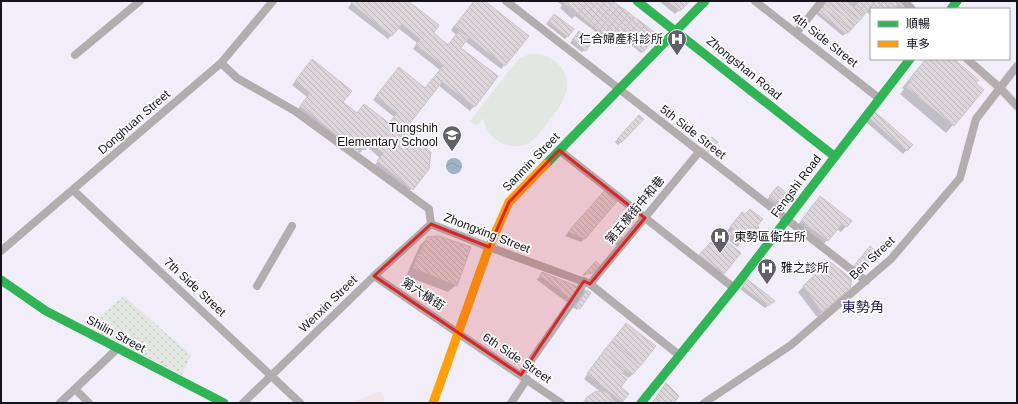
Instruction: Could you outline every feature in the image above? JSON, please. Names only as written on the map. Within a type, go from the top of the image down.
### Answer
[{"type":"street","points":[[75,55],[140,1]]},
{"type":"street","name":"Donghuan Street","points":[[1,251],[222,63],[273,1]]},
{"type":"street","name":"5th Side Street","points":[[506,1],[866,281]]},
{"type":"street","name":"Zhongshan Road","points":[[637,1],[676,30],[834,156]]},
{"type":"street","name":"Sanmin Street","points":[[433,403],[489,248],[509,202],[705,1]]},
{"type":"street","name":"4th Side Street","points":[[755,1],[880,99]]},
{"type":"street","points":[[796,33],[822,1]]},
{"type":"street","name":"Fengshi Road","points":[[640,403],[734,288],[909,60]]},
{"type":"street","points":[[968,60],[1000,88],[1017,106]]},
{"type":"street","name":"Zhongxing Street","points":[[222,63],[237,78],[296,111],[429,209],[431,224],[489,248],[587,282],[679,355]]},
{"type":"street","name":"Ben Street","points":[[704,403],[791,345],[892,259],[960,178],[976,119],[1017,66]]},
{"type":"street","points":[[559,150],[734,288]]},
{"type":"street","name":"第五橫街中和巷","points":[[511,403],[524,377],[579,292],[645,218],[699,152]]},
{"type":"street","name":"7th Side Street","points":[[73,190],[300,403]]},
{"type":"street","name":"Wenxin Street","points":[[243,403],[374,276],[431,224]]},
{"type":"street","points":[[257,286],[292,226]]},
{"type":"street","name":"第六橫街","points":[[374,276],[459,333]]},
{"type":"street","name":"Shilin Street","points":[[1,280],[46,311],[224,403]]},
{"type":"street","name":"6th Side Street","points":[[459,333],[562,403]]},
{"type":"street","points":[[60,403],[117,349]]},
{"type":"street","points":[[75,389],[89,403]]},
{"type":"highlighted area","points":[[559,150],[645,218],[590,284],[584,281],[521,375],[374,276],[431,224],[489,247],[509,202]]},
{"type":"shaded area","points":[[530,54],[545,56],[558,64],[564,72],[567,80],[565,96],[557,111],[534,139],[522,146],[507,145],[494,138],[485,126],[483,118],[477,126],[470,121],[515,63],[520,58]]},
{"type":"shaded area","points":[[1017,59],[1017,75],[1007,87],[1017,98],[1017,113],[1000,96],[979,122],[970,160],[960,158],[971,118],[993,90],[958,60],[975,60],[999,81]]},
{"type":"shaded area","points":[[124,296],[191,355],[182,375],[92,330],[98,318]]},
{"type":"shaded area","points":[[381,391],[386,403],[350,403]]},
{"type":"water","points":[[454,158],[461,163],[462,166],[457,173],[454,174],[447,169],[446,166],[451,159]]},
{"type":"building","points":[[353,1],[408,1],[439,25],[434,33],[448,45],[459,31],[469,37],[461,48],[498,76],[475,107],[442,82],[404,131],[431,152],[429,169],[413,190],[377,161],[383,153],[370,143],[365,150],[358,145],[354,149],[300,106],[310,93],[295,81],[312,59],[352,91],[343,102],[357,113],[364,104],[389,123],[397,113],[376,96],[399,67],[425,88],[443,66],[416,45],[420,39],[402,24],[392,36],[351,3]]},
{"type":"building","points":[[474,1],[485,1],[529,36],[505,66],[455,26]]},
{"type":"building","points":[[565,1],[589,1],[578,14],[564,3]]},
{"type":"building","points":[[589,1],[598,1],[583,18],[578,14]]},
{"type":"building","points":[[598,1],[606,1],[589,23],[583,18]]},
{"type":"building","points":[[606,1],[614,2],[594,27],[589,23]]},
{"type":"building","points":[[667,1],[690,1],[680,11]]},
{"type":"building","points":[[826,1],[855,25],[851,30],[822,7]]},
{"type":"building","points":[[826,1],[836,1],[860,20],[855,25]]},
{"type":"building","points":[[836,1],[846,1],[864,15],[860,20]]},
{"type":"building","points":[[860,1],[868,1],[859,11],[854,7]]},
{"type":"building","points":[[868,1],[876,1],[864,15],[859,11]]},
{"type":"building","points":[[876,1],[884,1],[878,8],[871,8]]},
{"type":"building","points":[[884,1],[892,1],[886,8],[878,8]]},
{"type":"building","points":[[892,1],[900,2],[895,8],[886,8]]},
{"type":"building","points":[[614,2],[619,6],[599,31],[594,27]]},
{"type":"building","points":[[619,6],[624,9],[604,34],[599,31]]},
{"type":"building","points":[[822,7],[851,30],[846,34],[818,12]]},
{"type":"building","points":[[624,9],[629,13],[613,34],[607,29]]},
{"type":"building","points":[[629,13],[634,17],[617,39],[611,36]]},
{"type":"building","points":[[554,14],[574,29],[568,37],[548,22]]},
{"type":"building","points":[[634,17],[640,21],[626,38],[620,34]]},
{"type":"building","points":[[640,21],[645,25],[631,42],[626,38]]},
{"type":"building","points":[[645,25],[658,35],[643,52],[631,42]]},
{"type":"building","points":[[579,31],[592,42],[586,51],[572,40]]},
{"type":"building","points":[[925,60],[955,60],[979,80],[976,83],[984,90],[954,126],[906,87],[911,81],[909,80]]},
{"type":"building","points":[[874,111],[913,145],[907,151],[869,118]]},
{"type":"building","points":[[639,115],[644,119],[621,143],[617,139]]},
{"type":"building","points":[[712,137],[718,142],[705,157],[699,152]]},
{"type":"building","points":[[778,186],[792,198],[788,203],[779,204],[769,196]]},
{"type":"building","points":[[607,188],[620,198],[585,239],[568,232]]},
{"type":"building","points":[[820,196],[852,221],[847,227],[842,224],[828,241],[801,221]]},
{"type":"building","points":[[750,209],[763,219],[757,226],[759,227],[749,241],[746,238],[741,244],[729,234],[734,229],[730,227],[742,212],[745,214]]},
{"type":"building","points":[[613,230],[626,241],[622,245],[609,234]]},
{"type":"building","name":"東勢區衛生所","points":[[718,234],[741,253],[724,274],[699,255]]},
{"type":"building","points":[[439,236],[471,247],[457,286],[413,268],[418,253],[420,254],[427,237]]},
{"type":"building","points":[[870,246],[876,251],[859,273],[852,268]]},
{"type":"building","points":[[596,261],[600,265],[593,273],[583,275]]},
{"type":"building","points":[[829,261],[852,279],[850,289],[822,312],[803,286]]},
{"type":"building","points":[[542,272],[576,286],[578,292],[572,300],[540,276]]},
{"type":"building","points":[[747,279],[775,301],[768,306],[742,286]]},
{"type":"building","points":[[587,290],[591,293],[580,309],[576,306]]},
{"type":"building","points":[[626,323],[656,346],[641,365],[612,341]]},
{"type":"building","points":[[612,341],[641,365],[632,375],[603,352]]},
{"type":"building","points":[[603,352],[625,370],[621,375],[627,379],[621,387],[629,394],[622,402],[587,374]]},
{"type":"building","points":[[666,383],[679,396],[674,403],[652,403]]},
{"type":"building","points":[[596,391],[606,392],[615,403],[584,403],[587,397]]},
{"type":"traffic: fast","points":[[637,1],[834,156]]},
{"type":"traffic: fast","points":[[546,164],[705,1]]},
{"type":"traffic: fast","points":[[952,8],[957,1]]},
{"type":"traffic: fast","points":[[641,403],[734,288],[909,60]]},
{"type":"traffic: fast","points":[[1,280],[46,311],[224,403]]},
{"type":"traffic: slow","points":[[433,403],[489,247],[509,202],[546,164]]},
{"type":"place","name":"仁合婦產科診所","points":[[677,56]]},
{"type":"place","name":"Tungshih Elementary School","points":[[452,152]]},
{"type":"place","name":"東勢區衛生所","points":[[720,254]]},
{"type":"place","name":"雅之診所","points":[[767,285]]},
{"type":"district","name":"東勢角","points":[[863,307]]}]
